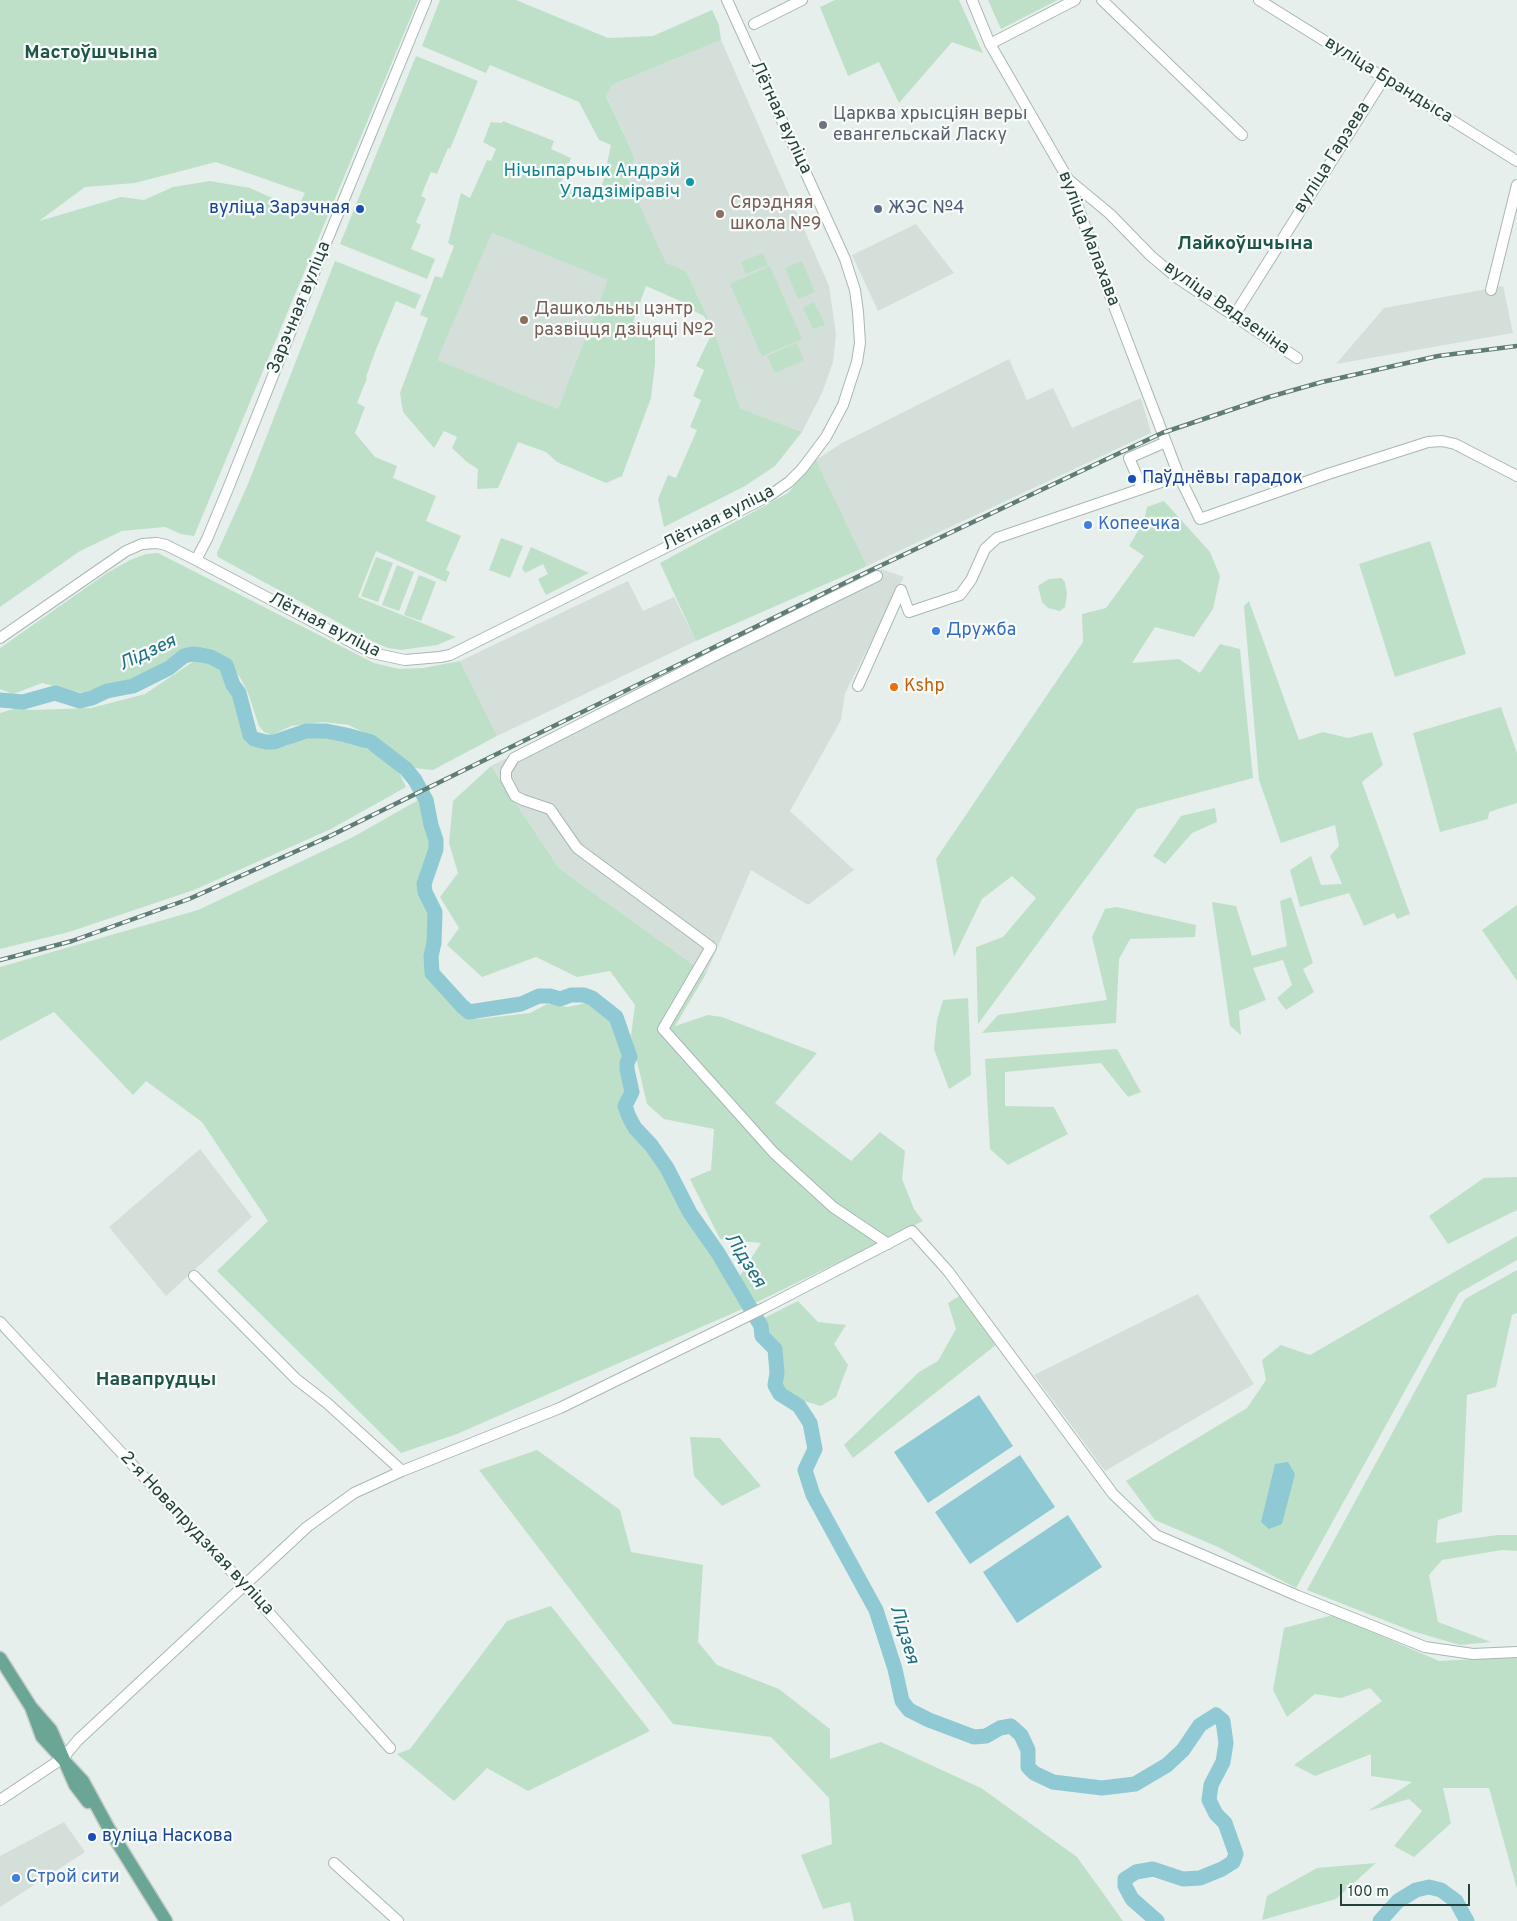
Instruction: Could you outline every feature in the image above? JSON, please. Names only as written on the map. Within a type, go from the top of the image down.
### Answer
[{"type":"main road","points":[[0,1658],[31,1707],[51,1730],[63,1758],[83,1780],[109,1829],[166,1921]]},
{"type":"street","name":"Зарэчная вуліца","points":[[196,560],[227,491],[329,235],[426,0]]},
{"type":"street","name":"Лётная вуліца","points":[[0,638],[126,551],[142,544],[156,544],[166,545],[196,560],[372,653],[405,660],[430,659],[450,654],[761,500],[789,482],[802,469],[833,424],[852,382],[860,343],[855,290],[845,259],[727,0]]},
{"type":"street","points":[[754,24],[802,0]]},
{"type":"street","name":"вуліца Малахава","points":[[972,0],[990,44],[1068,179],[1109,293],[1179,476],[1200,519],[1328,474],[1428,442],[1442,441],[1455,444],[1517,476]]},
{"type":"street","points":[[990,44],[1075,0]]},
{"type":"street","points":[[1102,0],[1242,135]]},
{"type":"street","name":"вуліца Брандыса","points":[[1259,0],[1517,161]]},
{"type":"street","name":"вуліца Гарэева","points":[[1234,316],[1384,78]]},
{"type":"street","name":"вуліца Вядзеніна","points":[[1068,179],[1110,214],[1151,256],[1176,278],[1297,358]]},
{"type":"street","points":[[1491,290],[1517,185]]},
{"type":"street","points":[[1142,488],[1129,458],[1164,437]]},
{"type":"street","points":[[858,686],[902,590],[909,612],[960,595],[971,580],[988,545],[996,538],[1179,476]]},
{"type":"street","points":[[877,576],[716,654],[514,758],[506,771],[506,779],[516,796],[550,809],[577,848],[712,946],[663,1029],[774,1153],[833,1207],[888,1244]]},
{"type":"street","points":[[0,1800],[63,1758],[78,1740],[307,1527],[354,1493],[402,1471],[560,1408],[764,1308],[912,1231],[948,1271],[1112,1494],[1156,1535],[1281,1589],[1425,1647],[1473,1654],[1517,1652]]},
{"type":"street","points":[[194,1276],[296,1379],[327,1403],[402,1471]]},
{"type":"street","name":"2-я Новапрудзкая вуліца","points":[[0,1322],[245,1586],[390,1748]]},
{"type":"street","points":[[334,1863],[398,1921]]},
{"type":"shaded area","name":"Сярэдняя школа №9","points":[[721,40],[829,286],[836,334],[833,362],[822,393],[802,432],[740,408],[714,331],[686,271],[666,264],[626,178],[635,158],[606,95],[612,85]]},
{"type":"shaded area","points":[[916,224],[954,273],[878,311],[852,255]]},
{"type":"shaded area","name":"Дашкольны цэнтр развіцця дзіцяці №2","points":[[492,233],[609,280],[558,409],[436,360]]},
{"type":"shaded area","points":[[1503,286],[1513,333],[1336,364],[1384,308]]},
{"type":"shaded area","points":[[1009,359],[1027,400],[1053,388],[1072,428],[1141,398],[1151,433],[867,566],[816,460],[842,443]]},
{"type":"shaded area","points":[[881,569],[904,577],[845,693],[841,720],[790,811],[854,870],[808,905],[751,870],[706,974],[559,868],[491,766]]},
{"type":"shaded area","points":[[628,581],[643,611],[674,597],[696,641],[497,736],[460,661]]},
{"type":"shaded area","points":[[200,1149],[252,1217],[166,1296],[109,1227]]},
{"type":"shaded area","points":[[1198,1294],[1254,1384],[1105,1471],[1034,1375]]},
{"type":"shaded area","points":[[64,1822],[85,1852],[0,1907],[0,1856]]},
{"type":"green space","points":[[0,0],[418,0],[194,536],[181,534],[165,527],[122,531],[80,551],[0,607]],"holes":[[[216,162],[305,193],[297,209],[250,188],[210,181],[173,187],[144,200],[121,197],[39,221],[85,187],[135,183]]]},
{"type":"green space","points":[[440,0],[516,0],[608,38],[653,36],[712,10],[719,25],[721,40],[612,85],[606,96],[635,158],[627,178],[666,263],[686,271],[714,331],[740,408],[802,432],[775,466],[745,486],[664,527],[658,499],[668,475],[676,478],[697,430],[690,427],[701,400],[693,396],[704,370],[696,366],[713,331],[704,316],[686,307],[687,304],[646,286],[633,322],[655,332],[655,364],[651,398],[622,476],[606,483],[557,462],[546,452],[518,442],[498,488],[477,489],[478,469],[452,448],[457,437],[444,431],[434,448],[403,412],[400,393],[428,318],[420,315],[435,276],[442,278],[454,246],[448,243],[461,193],[470,198],[487,160],[491,161],[496,149],[483,142],[491,122],[502,123],[503,121],[554,141],[551,149],[571,158],[561,183],[597,197],[603,182],[611,145],[599,140],[579,102],[490,65],[486,73],[422,46]],"holes":[[[492,233],[608,280],[558,409],[437,360]]]},
{"type":"green space","points":[[835,0],[959,0],[983,53],[952,42],[899,103],[879,62],[848,76],[820,7]]},
{"type":"green space","points":[[988,0],[1058,0],[1001,29]]},
{"type":"green space","points":[[416,56],[478,81],[450,149],[448,148],[437,174],[431,172],[421,196],[426,199],[416,222],[421,225],[411,249],[435,259],[427,279],[340,244]]},
{"type":"green space","points":[[763,253],[768,265],[746,274],[741,262]]},
{"type":"green space","points":[[335,261],[421,295],[415,309],[396,301],[357,403],[365,407],[355,433],[375,457],[397,466],[393,478],[436,496],[426,521],[461,536],[446,570],[450,572],[446,582],[376,551],[358,597],[456,637],[437,645],[401,650],[388,648],[218,557],[217,553],[248,484]]},
{"type":"green space","points":[[802,261],[815,292],[798,299],[785,268]]},
{"type":"green space","points":[[770,266],[802,339],[762,356],[730,284]]},
{"type":"green space","points":[[814,302],[825,325],[813,329],[803,308]]},
{"type":"green space","points":[[796,343],[804,360],[775,373],[767,356]]},
{"type":"green space","points":[[816,460],[867,566],[696,641],[660,563],[788,493]]},
{"type":"green space","points":[[1164,501],[1210,552],[1220,576],[1213,609],[1194,637],[1155,627],[1132,663],[1179,659],[1200,673],[1220,644],[1240,649],[1253,778],[1137,809],[978,1024],[976,947],[1003,937],[1036,898],[1012,876],[982,899],[954,957],[936,859],[1083,642],[1082,614],[1106,608],[1144,556],[1129,546],[1144,521],[1147,507]]},
{"type":"green space","points":[[501,538],[523,546],[510,578],[489,570]]},
{"type":"green space","points":[[1430,541],[1466,654],[1395,677],[1359,564]]},
{"type":"green space","points":[[531,547],[589,573],[546,595],[538,579],[548,574],[543,564],[525,573],[522,568]]},
{"type":"green space","points":[[158,553],[374,663],[399,669],[423,668],[460,661],[497,736],[433,770],[414,768],[378,740],[349,725],[323,722],[291,726],[272,735],[264,732],[259,726],[248,693],[230,663],[219,654],[197,648],[180,653],[138,677],[83,693],[42,683],[13,694],[0,689],[0,648],[107,573],[130,560],[146,554]]},
{"type":"green space","points":[[376,557],[393,563],[378,602],[361,596]]},
{"type":"green space","points":[[397,565],[414,572],[399,611],[382,605]]},
{"type":"green space","points":[[419,575],[436,582],[421,621],[404,615]]},
{"type":"green space","points":[[1061,578],[1065,582],[1067,594],[1065,607],[1060,611],[1048,608],[1042,602],[1038,586],[1049,579]]},
{"type":"green space","points":[[1249,601],[1299,740],[1323,732],[1348,738],[1372,732],[1383,765],[1362,782],[1410,914],[1397,919],[1394,913],[1364,926],[1349,893],[1300,907],[1290,870],[1311,856],[1321,885],[1342,884],[1330,856],[1339,846],[1335,825],[1281,843],[1259,780],[1244,606]]},
{"type":"green space","points":[[197,659],[214,663],[221,669],[231,685],[239,715],[250,739],[273,747],[287,746],[298,740],[323,735],[345,739],[373,752],[399,772],[406,787],[331,829],[194,890],[69,932],[0,949],[0,713],[17,708],[31,710],[91,708],[145,694]]},
{"type":"green space","points":[[1501,707],[1517,753],[1517,803],[1489,812],[1488,819],[1440,832],[1413,733]]},
{"type":"green space","points":[[491,766],[559,868],[706,974],[675,1026],[708,1015],[722,1017],[817,1053],[775,1103],[851,1161],[880,1132],[905,1151],[902,1179],[914,1209],[923,1221],[747,1307],[457,1434],[401,1453],[217,1271],[268,1221],[202,1122],[146,1081],[133,1095],[54,1012],[0,1041],[0,967],[198,910],[353,837],[420,799],[433,840],[425,867],[424,886],[433,910],[434,933],[429,960],[429,973],[468,1018],[479,1019],[530,1013],[547,1004],[568,1007],[586,1003],[619,1025],[627,1052],[624,1074],[631,1089],[624,1105],[626,1117],[631,1128],[650,1148],[688,1216],[735,1283],[761,1243],[720,1239],[690,1179],[711,1170],[714,1129],[664,1119],[647,1104],[631,1036],[635,1005],[610,971],[577,977],[536,957],[482,977],[447,945],[459,928],[440,897],[458,873],[449,843],[453,801]]},
{"type":"green space","points":[[1215,808],[1217,822],[1192,833],[1165,864],[1153,856],[1181,816]]},
{"type":"green space","points":[[1291,897],[1313,963],[1303,969],[1314,992],[1286,1010],[1277,998],[1292,985],[1283,960],[1253,968],[1266,1000],[1239,1011],[1241,1035],[1230,1026],[1212,902],[1236,906],[1252,956],[1287,946],[1280,901]]},
{"type":"green space","points":[[1517,905],[1517,981],[1482,930]]},
{"type":"green space","points":[[1117,907],[1196,925],[1195,937],[1130,939],[1119,959],[1116,1023],[982,1033],[998,1015],[1107,1000],[1092,937],[1105,909]]},
{"type":"green space","points":[[968,998],[971,1075],[949,1089],[934,1049],[937,1020],[943,1000]]},
{"type":"green space","points":[[1117,1049],[1141,1092],[1128,1097],[1101,1063],[1005,1072],[1005,1106],[1054,1107],[1068,1134],[1008,1165],[990,1149],[985,1059]]},
{"type":"green space","points":[[1517,1177],[1517,1210],[1448,1244],[1429,1216],[1484,1178]]},
{"type":"green space","points":[[1517,1236],[1517,1260],[1459,1293],[1296,1588],[1218,1547],[1155,1520],[1126,1481],[1247,1408],[1266,1380],[1262,1360],[1281,1345],[1310,1355]]},
{"type":"green space","points":[[1517,1270],[1517,1313],[1512,1315],[1496,1387],[1467,1395],[1462,1512],[1438,1520],[1436,1543],[1498,1535],[1517,1535],[1517,1551],[1502,1550],[1442,1560],[1429,1575],[1438,1622],[1491,1642],[1460,1645],[1412,1631],[1307,1590],[1465,1299]]},
{"type":"green space","points":[[961,1295],[997,1344],[853,1458],[844,1445],[919,1372],[938,1361],[956,1329],[948,1303]]},
{"type":"green space","points":[[798,1301],[818,1322],[846,1325],[834,1344],[848,1365],[836,1397],[821,1406],[780,1394],[775,1385],[777,1373],[775,1349],[762,1336],[761,1326],[758,1321]]},
{"type":"green space","points":[[690,1437],[720,1438],[761,1486],[722,1506],[694,1476]]},
{"type":"green space","points":[[537,1450],[620,1510],[631,1552],[703,1565],[698,1642],[717,1665],[779,1689],[830,1729],[830,1759],[881,1742],[981,1788],[1077,1857],[1123,1921],[854,1921],[850,1902],[823,1909],[801,1855],[832,1844],[829,1798],[771,1737],[673,1724],[479,1470]]},
{"type":"green space","points":[[551,1606],[650,1731],[528,1791],[487,1768],[454,1801],[397,1754],[410,1749],[507,1621]]},
{"type":"green space","points":[[1333,1615],[1439,1661],[1517,1657],[1517,1889],[1489,1788],[1443,1788],[1451,1823],[1414,1857],[1394,1846],[1422,1811],[1409,1799],[1368,1811],[1412,1782],[1371,1776],[1371,1754],[1315,1776],[1294,1765],[1382,1701],[1370,1688],[1341,1698],[1315,1694],[1287,1717],[1273,1690],[1284,1628]]},
{"type":"green space","points":[[1376,1863],[1336,1899],[1262,1920],[1267,1896],[1317,1868]]},
{"type":"water","points":[[979,1395],[1013,1446],[928,1503],[894,1452]]},
{"type":"water","points":[[1020,1455],[1055,1507],[970,1564],[935,1512]]},
{"type":"water","points":[[1288,1462],[1295,1474],[1282,1524],[1269,1529],[1261,1522],[1275,1464]]},
{"type":"water","points":[[1068,1515],[1102,1567],[1017,1623],[983,1572]]},
{"type":"waterway","name":"Лідзея","points":[[0,700],[23,702],[55,693],[80,701],[107,691],[133,686],[169,668],[184,656],[192,654],[201,655],[211,657],[226,665],[233,685],[239,693],[250,735],[254,739],[274,742],[306,731],[326,731],[371,742],[406,769],[415,780],[426,800],[436,840],[436,849],[424,884],[425,892],[435,912],[434,943],[431,956],[432,973],[469,1012],[521,1004],[539,996],[550,996],[560,999],[571,995],[584,995],[592,998],[616,1017],[630,1057],[627,1069],[632,1092],[625,1106],[629,1117],[635,1128],[651,1145],[667,1168],[690,1213],[718,1253],[761,1326],[762,1336],[775,1349],[777,1373],[775,1385],[780,1394],[799,1406],[810,1423],[815,1449],[805,1470],[813,1495],[876,1610],[895,1669],[902,1701],[909,1710],[929,1720],[974,1737],[986,1736],[1000,1728],[1011,1726],[1021,1735],[1028,1750],[1028,1767],[1034,1773],[1053,1782],[1102,1788],[1135,1784],[1167,1765],[1183,1750],[1200,1725],[1216,1715],[1223,1721],[1226,1743],[1223,1762],[1211,1785],[1209,1800],[1216,1814],[1225,1823],[1236,1854],[1233,1862],[1200,1878],[1183,1879],[1153,1869],[1136,1872],[1125,1879],[1125,1886],[1132,1899],[1157,1921]]},
{"type":"waterway","name":"Лідзея","points":[[1380,1921],[1398,1901],[1416,1890],[1429,1887],[1441,1890],[1456,1901],[1467,1921]]},
{"type":"railway","points":[[0,960],[72,941],[189,899],[328,837],[867,572],[1162,433],[1269,397],[1322,382],[1438,356],[1517,346]]},
{"type":"place","name":"Царква хрысціян веры евангельскай Ласку","points":[[823,125]]},
{"type":"place","name":"Нічыпарчык Андрэй Уладзіміравіч","points":[[690,182]]},
{"type":"place","name":"вуліца Зарэчная","points":[[360,209]]},
{"type":"place","name":"ЖЭС №4","points":[[878,209]]},
{"type":"place","name":"Сярэдняя школа №9","points":[[720,214]]},
{"type":"place","name":"Дашкольны цэнтр развіцця дзіцяці №2","points":[[524,320]]},
{"type":"place","name":"Паўднёвы гарадок","points":[[1132,479]]},
{"type":"place","name":"Копеечка","points":[[1088,525]]},
{"type":"place","name":"Дружба","points":[[936,631]]},
{"type":"place","name":"Kshp","points":[[894,687]]},
{"type":"place","name":"вуліца Наскова","points":[[92,1837]]},
{"type":"place","name":"Строй сити","points":[[16,1878]]},
{"type":"district","name":"Мастоўшчына","points":[[91,54]]},
{"type":"district","name":"Лайкоўшчына","points":[[1245,245]]},
{"type":"district","name":"Навапрудцы","points":[[156,1381]]}]
